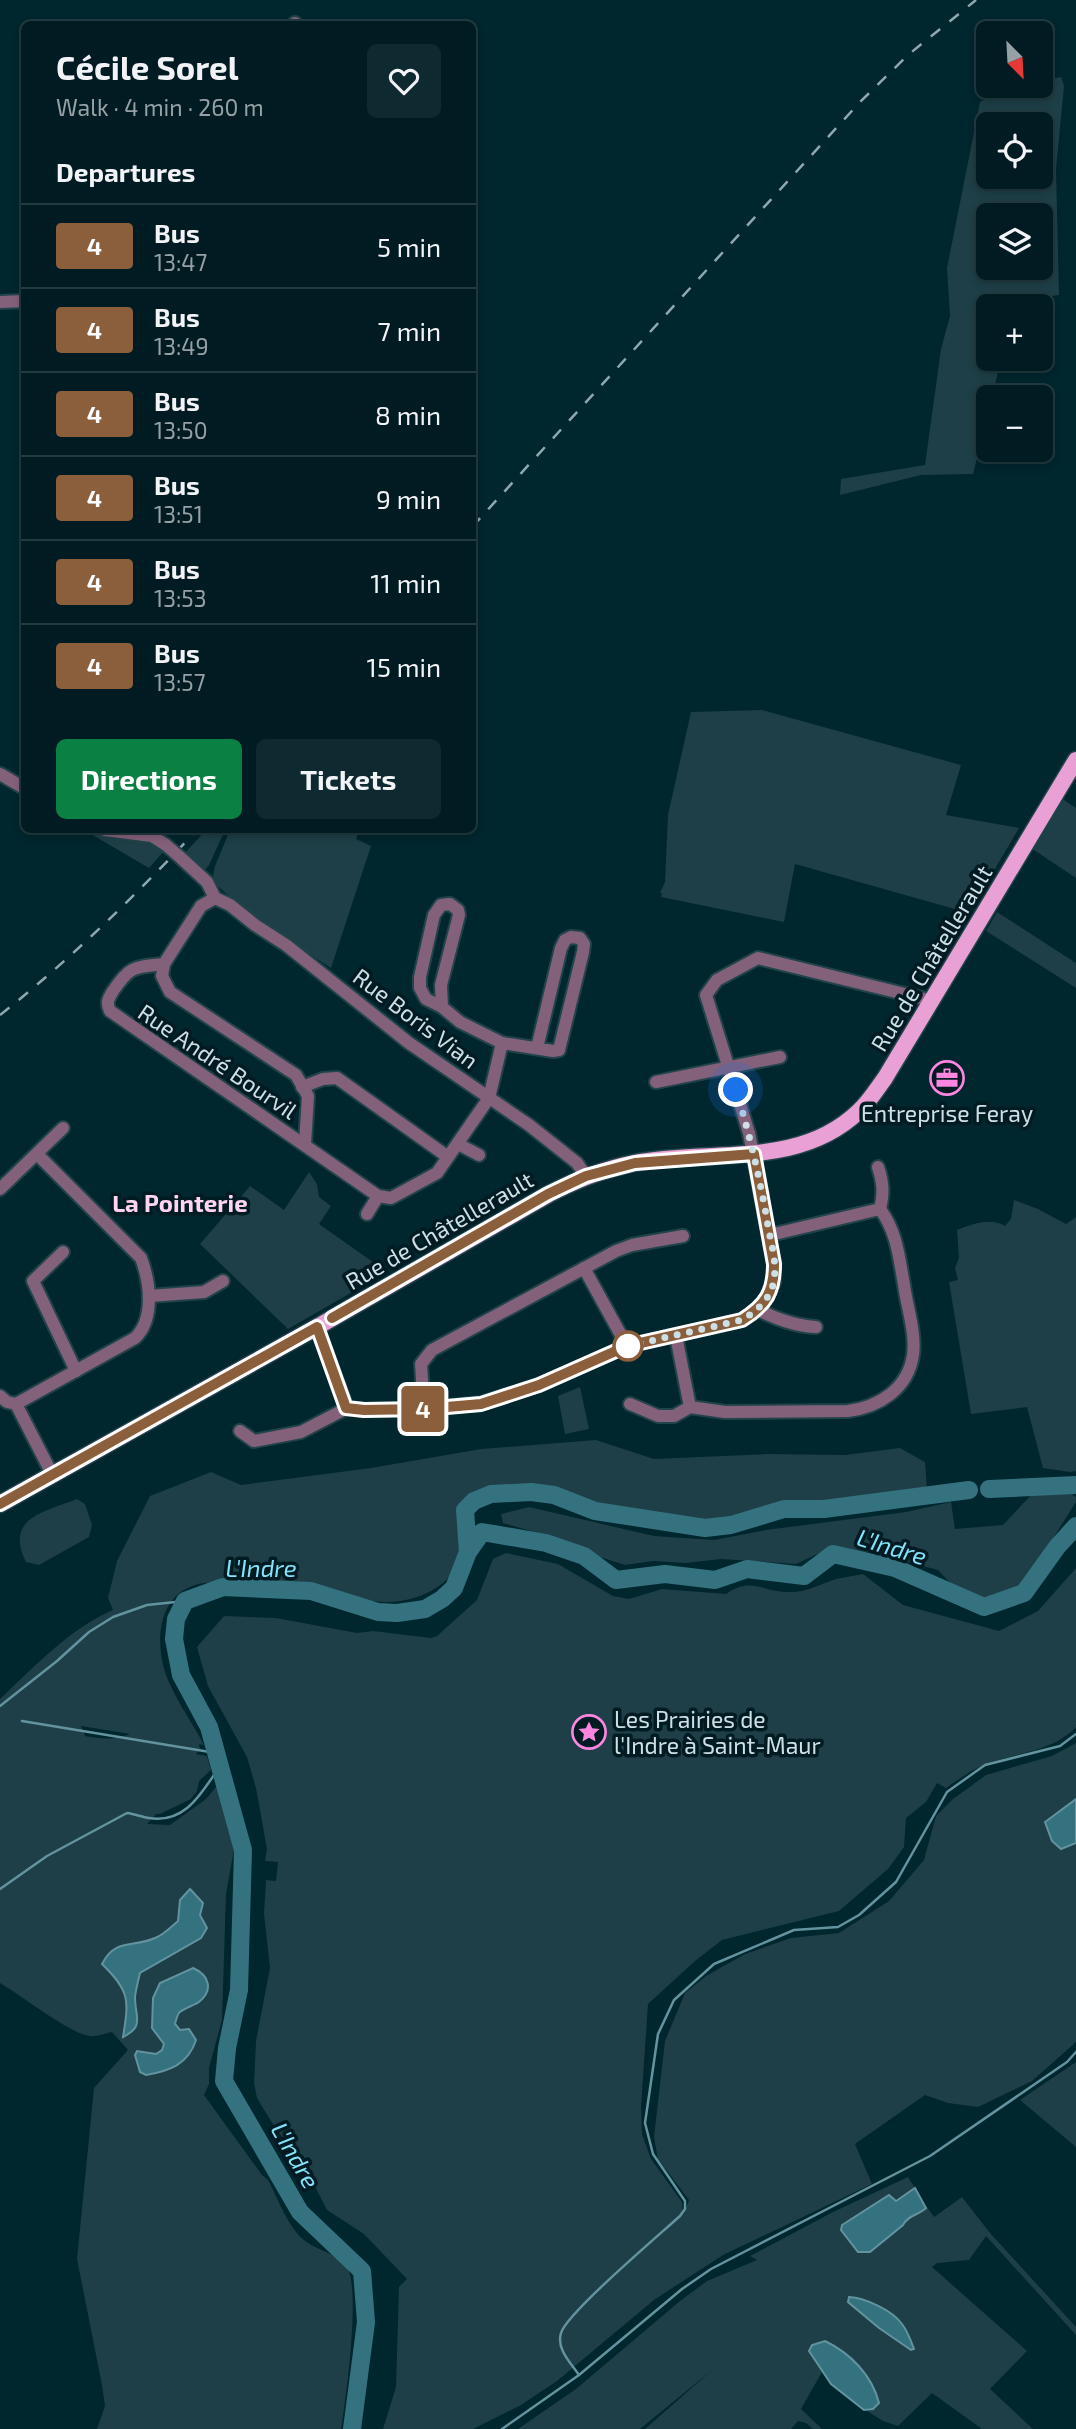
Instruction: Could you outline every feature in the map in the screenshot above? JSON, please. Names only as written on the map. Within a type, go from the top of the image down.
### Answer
[{"type":"main road","name":"Rue de Châtellerault","points":[[0,1504],[548,1194],[586,1176],[635,1163],[786,1149],[807,1143],[843,1124],[859,1111],[886,1078],[1076,760]]},
{"type":"street","points":[[0,302],[21,301]]},
{"type":"street","points":[[0,774],[21,786]]},
{"type":"street","points":[[128,833],[152,836],[166,845],[207,883],[215,898],[201,906],[164,964],[162,976],[170,992],[296,1075],[308,1096],[305,1144]]},
{"type":"street","name":"Rue Boris Vian","points":[[215,898],[230,905],[286,946],[409,1043],[563,1151],[577,1163],[586,1176]]},
{"type":"street","points":[[442,1007],[441,985],[459,915],[458,910],[450,904],[441,905],[434,915],[420,988],[426,999],[442,1007],[460,1022],[502,1043],[537,1048],[559,1050],[583,952],[584,944],[580,938],[565,940],[561,947],[537,1048]]},
{"type":"street","points":[[240,1431],[254,1441],[301,1432],[346,1408],[424,1409],[481,1404],[539,1385],[627,1346],[742,1320],[758,1310],[767,1297],[774,1282],[774,1264],[754,1154],[706,995],[717,980],[758,958],[933,1001]]},
{"type":"street","name":"Rue André Bourvil","points":[[164,964],[141,967],[125,973],[108,998],[110,1011],[378,1196]]},
{"type":"street","points":[[367,1214],[378,1196],[391,1198],[437,1173],[489,1098],[502,1043]]},
{"type":"street","points":[[656,1082],[780,1057]]},
{"type":"street","points":[[302,1087],[337,1077],[448,1157]]},
{"type":"street","points":[[0,1189],[63,1128]]},
{"type":"street","points":[[458,1144],[479,1155]]},
{"type":"street","points":[[0,1396],[7,1402],[16,1404],[135,1338],[142,1331],[149,1296],[141,1258],[37,1154]]},
{"type":"street","points":[[630,1404],[658,1416],[674,1416],[690,1407],[725,1412],[848,1411],[866,1409],[882,1402],[909,1368],[913,1354],[895,1234],[880,1209],[884,1196],[878,1167]]},
{"type":"street","points":[[769,1235],[880,1209]]},
{"type":"street","points":[[424,1409],[421,1364],[432,1350],[632,1245],[683,1236]]},
{"type":"street","points":[[63,1252],[33,1281],[76,1371]]},
{"type":"street","points":[[584,1268],[627,1346]]},
{"type":"street","points":[[149,1296],[204,1292],[223,1280]]},
{"type":"street","points":[[758,1310],[776,1319],[816,1327]]},
{"type":"street","points":[[317,1327],[346,1408]]},
{"type":"street","points":[[676,1336],[690,1407]]},
{"type":"street","points":[[16,1404],[52,1474]]},
{"type":"shaded area","points":[[1061,77],[1064,86],[1056,169],[1059,295],[976,294],[976,371],[998,371],[995,385],[976,385],[976,462],[973,474],[921,475],[840,495],[841,479],[925,465],[941,349],[950,316],[947,268],[976,122],[976,189],[1053,189],[1053,112],[978,112],[980,102],[988,98],[1054,98],[1054,78]]},
{"type":"shaded area","points":[[762,710],[961,765],[946,815],[1019,828],[969,913],[795,864],[784,922],[661,897],[665,882],[668,815],[691,712]]},
{"type":"shaded area","points":[[1061,798],[1076,808],[1076,878],[1031,848]]},
{"type":"shaded area","points":[[89,833],[146,838],[165,850],[149,868]]},
{"type":"shaded area","points":[[203,833],[224,833],[203,872],[183,855]]},
{"type":"shaded area","points":[[229,833],[358,833],[356,839],[371,846],[331,968],[254,918],[212,881],[215,866]]},
{"type":"shaded area","points":[[997,912],[1076,963],[1076,988],[986,931]]},
{"type":"shaded area","points":[[309,1172],[317,1184],[319,1197],[331,1206],[319,1224],[387,1272],[288,1329],[200,1244],[250,1186],[284,1210]]},
{"type":"shaded area","points":[[1014,1200],[1066,1224],[1076,1217],[1076,1471],[1043,1468],[1027,1407],[971,1414],[949,1282],[958,1280],[955,1268],[959,1258],[957,1230],[987,1222],[1005,1226],[1011,1219]]},
{"type":"shaded area","points":[[580,1387],[589,1429],[565,1434],[558,1396]]},
{"type":"shaded area","points":[[596,1440],[654,1459],[767,1454],[845,1455],[900,1448],[925,1462],[927,1490],[782,1506],[730,1521],[706,1523],[664,1518],[585,1502],[540,1487],[493,1488],[466,1500],[461,1522],[462,1543],[458,1563],[443,1583],[419,1596],[382,1602],[366,1600],[317,1585],[269,1581],[198,1584],[182,1591],[173,1600],[162,1622],[160,1636],[163,1662],[174,1693],[204,1745],[199,1744],[200,1748],[196,1754],[207,1756],[211,1770],[199,1781],[197,1791],[191,1799],[156,1814],[147,1824],[170,1825],[206,1799],[220,1782],[235,1844],[226,1894],[222,2020],[209,2068],[209,2084],[204,2095],[268,2180],[298,2234],[309,2244],[339,2259],[348,2269],[353,2300],[351,2347],[341,2429],[97,2429],[105,2406],[77,2259],[94,2088],[128,2050],[112,2032],[92,2036],[81,2034],[0,1983],[0,1699],[67,1638],[113,1610],[108,1598],[117,1561],[150,1496],[211,1472],[241,1485],[371,1468],[481,1449]],"holes":[[[81,1726],[130,1734],[114,1738],[91,1737],[85,1736]],[[190,1890],[207,1928],[201,1938],[140,1973],[135,1995],[138,2024],[123,2036],[128,2002],[119,1981],[122,1945],[146,1941],[171,1927],[178,1921],[180,1900]],[[207,1994],[177,2018],[177,2028],[189,2029],[140,2072],[135,2055],[142,2051],[156,2054],[162,2050],[164,2044],[152,2027],[153,1998]]]},
{"type":"shaded area","points":[[1046,1479],[1076,1497],[1076,1502],[1033,1570],[1013,1592],[986,1600],[953,1586],[938,1570],[874,1553],[830,1548],[796,1564],[721,1559],[686,1563],[653,1561],[625,1565],[597,1556],[576,1544],[503,1523],[501,1514],[529,1507],[654,1536],[714,1540],[766,1530],[906,1512],[951,1502],[955,1529],[1003,1525]]},
{"type":"shaded area","points":[[77,1499],[85,1504],[92,1525],[89,1537],[39,1565],[26,1562],[20,1535],[24,1526],[41,1513]]},
{"type":"shaded area","points":[[506,1553],[558,1564],[613,1596],[629,1599],[662,1589],[726,1594],[750,1585],[795,1592],[863,1574],[903,1605],[999,1631],[1038,1611],[1076,1568],[1076,1727],[1056,1742],[984,1765],[946,1788],[937,1783],[926,1802],[906,1818],[904,1847],[888,1869],[839,1911],[722,1940],[648,2004],[641,2107],[642,2134],[651,2159],[682,2202],[683,2215],[689,2200],[658,2159],[654,2137],[665,2041],[685,1993],[706,1976],[745,1954],[791,1938],[839,1933],[889,1901],[924,1860],[936,1816],[953,1799],[986,1775],[1052,1756],[1076,1743],[1076,1799],[1061,1849],[1076,1843],[1076,2042],[1032,2081],[978,2107],[948,2103],[925,2095],[855,2144],[872,2184],[723,2255],[654,2300],[557,2381],[521,2405],[473,2429],[383,2429],[396,2387],[399,2287],[407,2279],[364,2234],[327,2210],[298,2153],[277,2131],[257,2098],[254,2083],[256,2041],[270,1968],[264,1914],[266,1880],[276,1881],[278,1862],[265,1861],[267,1849],[256,1788],[247,1757],[208,1686],[197,1647],[224,1616],[276,1618],[357,1633],[373,1631],[431,1638],[437,1636],[477,1600],[493,1559]]},
{"type":"shaded area","points":[[1076,1799],[1076,1843],[1061,1849],[1052,1841],[1045,1822]]},
{"type":"shaded area","points":[[190,1889],[203,1903],[200,1915],[207,1928],[201,1938],[140,1973],[135,1997],[136,2025],[123,2037],[126,2005],[123,1989],[102,1964],[118,1947],[147,1941],[170,1928],[178,1921],[180,1900]]},
{"type":"shaded area","points":[[193,1968],[206,1979],[207,1993],[199,2002],[179,2013],[175,2024],[180,2030],[189,2029],[196,2040],[183,2061],[146,2075],[140,2072],[135,2055],[137,2051],[156,2054],[162,2050],[164,2044],[152,2028],[153,1998],[160,1983]]},
{"type":"shaded area","points":[[1076,2062],[1076,2147],[1020,2100]]},
{"type":"shaded area","points":[[908,2177],[915,2188],[842,2225],[841,2230],[858,2252],[870,2252],[908,2219],[927,2207],[934,2217],[962,2197],[990,2233],[1076,2327],[1076,2335],[986,2236],[969,2260],[937,2263],[932,2267],[1027,2351],[990,2389],[1033,2429],[982,2429],[932,2393],[898,2426],[883,2421],[867,2411],[873,2409],[809,2351],[822,2372],[801,2409],[822,2429],[813,2429],[798,2421],[791,2429],[645,2429],[712,2370],[640,2429],[518,2429],[576,2389],[707,2281],[757,2260],[750,2256],[833,2212]],"holes":[[[858,2298],[879,2307],[901,2322],[911,2350],[879,2328],[849,2302]]]},
{"type":"shaded area","points":[[915,2188],[926,2208],[908,2219],[870,2252],[858,2252],[841,2230],[842,2225],[889,2195],[896,2201]]},
{"type":"shaded area","points":[[849,2297],[870,2302],[892,2314],[904,2327],[914,2349],[911,2350],[879,2328],[848,2302]]},
{"type":"shaded area","points":[[825,2341],[843,2352],[865,2374],[879,2403],[873,2409],[864,2410],[831,2384],[809,2351],[812,2345]]},
{"type":"waterway","points":[[989,1489],[1076,1485]]},
{"type":"waterway","points":[[468,1552],[465,1510],[474,1501],[491,1494],[531,1492],[554,1495],[595,1511],[705,1528],[731,1525],[784,1509],[824,1509],[969,1490]]},
{"type":"waterway","name":"L'Indre","points":[[352,2429],[366,2322],[362,2271],[300,2212],[224,2081],[227,2048],[239,1990],[243,1850],[209,1727],[181,1675],[174,1639],[176,1619],[185,1601],[223,1587],[311,1591],[378,1612],[397,1613],[425,1609],[454,1588],[468,1552],[482,1532],[546,1543],[584,1556],[616,1580],[665,1574],[715,1580],[747,1569],[804,1576],[833,1554],[895,1568],[984,1607],[1024,1593],[1057,1547],[1076,1526]]},
{"type":"waterway","points":[[0,1706],[89,1632],[113,1617],[147,1605],[185,1601]]},
{"type":"waterway","points":[[22,1721],[216,1753]]},
{"type":"waterway","points":[[579,2375],[565,2356],[561,2345],[561,2333],[567,2323],[596,2292],[685,2209],[685,2201],[653,2154],[645,2123],[658,2034],[674,2000],[714,1964],[794,1930],[838,1927],[859,1915],[896,1882],[947,1792],[985,1765],[1060,1746],[1076,1734]]},
{"type":"waterway","points":[[0,1889],[47,1856],[127,1813],[162,1819],[183,1811],[192,1804],[220,1766]]},
{"type":"waterway","points":[[502,2429],[579,2375],[682,2289],[711,2269],[930,2156],[1067,2062],[1076,2052]]},
{"type":"railway","points":[[476,523],[860,102],[908,55],[976,0]]},
{"type":"railway","points":[[0,1015],[102,926],[194,833]]},
{"type":"bus line","name":"4","points":[[0,1504],[317,1327],[346,1408],[364,1410],[481,1404],[539,1385],[627,1346],[742,1320],[758,1310],[774,1282],[774,1264],[754,1154],[665,1159],[635,1163],[586,1176],[548,1194],[332,1318]]},
{"type":"place","name":"Entreprise Feray","points":[[947,1078]]},
{"type":"place","name":"Les Prairies de l'Indre à Saint-Maur","points":[[589,1732]]},
{"type":"district","name":"La Pointerie","points":[[180,1202]]},
{"type":"route","points":[[628,1346],[742,1320],[758,1310],[774,1282],[774,1264],[757,1163],[736,1090]]}]
